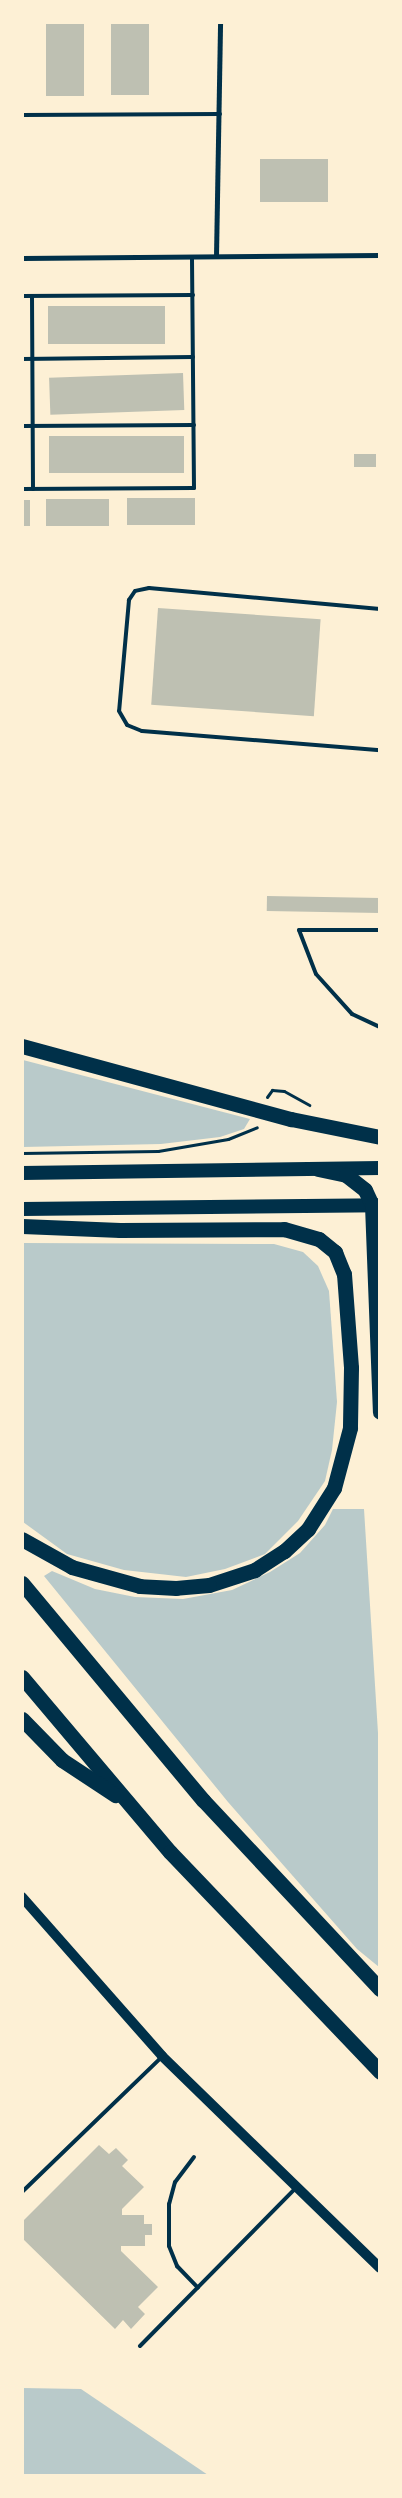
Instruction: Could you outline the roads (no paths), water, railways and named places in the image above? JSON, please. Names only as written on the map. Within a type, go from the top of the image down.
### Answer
[{"type":"highway","points":[[22,1046],[306,1122],[380,1137]]},
{"type":"highway","points":[[22,1173],[380,1168]]},
{"type":"highway","points":[[318,1169],[346,1175],[365,1190],[376,1205],[380,1412]]},
{"type":"highway","points":[[22,1209],[376,1205]]},
{"type":"highway","points":[[22,1226],[120,1230],[276,1229],[300,1232],[319,1239],[335,1252],[344,1274],[350,1368],[348,1435],[334,1488],[318,1516],[297,1540],[255,1570],[209,1585],[176,1588],[140,1586],[72,1567],[22,1539]]},
{"type":"highway","points":[[22,1583],[202,1800],[380,1989]]},
{"type":"highway","points":[[22,1677],[126,1802],[215,1901],[380,2072]]},
{"type":"highway","points":[[22,1719],[62,1760],[126,1802]]},
{"type":"main road","points":[[22,1896],[162,2056],[380,2268]]},
{"type":"street","points":[[216,256],[220,114],[220,22]]},
{"type":"street","points":[[22,258],[380,255]]},
{"type":"lane","points":[[22,115],[220,114]]},
{"type":"lane","points":[[22,489],[194,488],[192,257]]},
{"type":"lane","points":[[22,296],[193,295]]},
{"type":"lane","points":[[32,296],[33,489]]},
{"type":"lane","points":[[22,359],[193,357]]},
{"type":"lane","points":[[22,426],[194,425]]},
{"type":"lane","points":[[380,609],[149,588],[135,591],[129,600],[119,711],[127,724],[142,731],[380,750]]},
{"type":"lane","points":[[380,930],[299,930],[316,974],[352,1014],[380,1026]]},
{"type":"lane","points":[[22,2192],[162,2056]]},
{"type":"lane","points":[[194,2157],[174,2182],[169,2204],[169,2246],[177,2266],[198,2288]]},
{"type":"lane","points":[[140,2346],[296,2188]]}]
